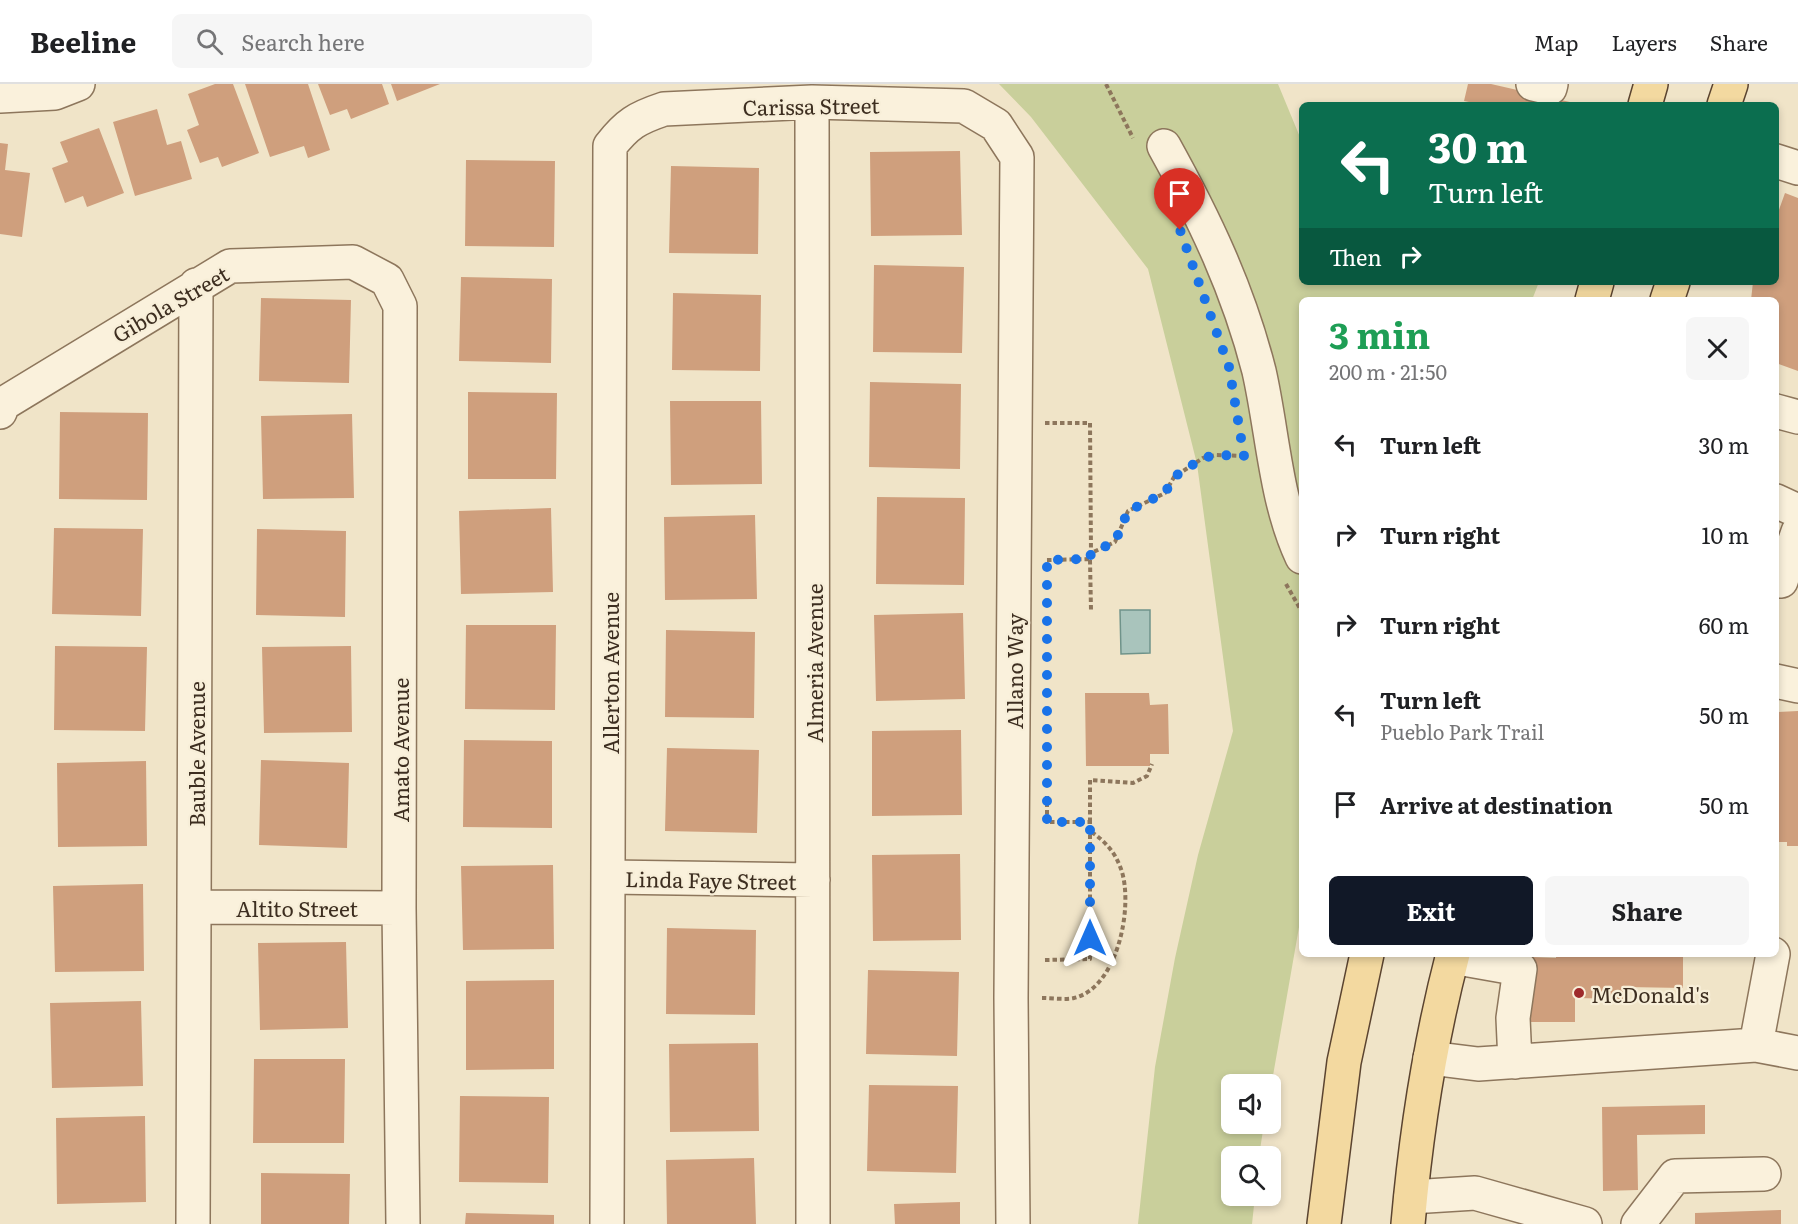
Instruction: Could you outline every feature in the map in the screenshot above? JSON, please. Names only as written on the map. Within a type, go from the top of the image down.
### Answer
[{"type":"main road","points":[[1646,102],[1651,84]]},
{"type":"main road","points":[[1725,102],[1731,84]]},
{"type":"main road","points":[[1324,1224],[1344,1062],[1366,957]]},
{"type":"main road","points":[[1410,1210],[1430,1058],[1452,957]]},
{"type":"street","points":[[0,96],[55,93],[78,84]]},
{"type":"street","name":"Carissa Street","points":[[624,127],[664,108],[812,102],[964,106],[996,125]]},
{"type":"street","name":"Almeria Avenue","points":[[812,102],[813,1224]]},
{"type":"street","name":"Allano Way","points":[[996,125],[1017,157],[1011,998],[1013,1224]]},
{"type":"street","name":"Allerton Avenue","points":[[607,1224],[608,178],[610,146],[624,127]]},
{"type":"street","points":[[1151,147],[1206,223],[1237,298],[1258,372],[1289,528],[1293,567]]},
{"type":"street","points":[[1779,162],[1798,168]]},
{"type":"street","name":"Gibola Street","points":[[1,408],[230,266],[353,262],[387,280]]},
{"type":"street","name":"Amato Avenue","points":[[387,280],[400,306],[399,908],[404,1224]]},
{"type":"street","name":"Bauble Avenue","points":[[193,1224],[196,285]]},
{"type":"street","points":[[1779,412],[1798,417]]},
{"type":"street","points":[[1779,502],[1798,512]]},
{"type":"street","points":[[1785,582],[1798,532]]},
{"type":"street","points":[[1779,682],[1798,686]]},
{"type":"street","name":"Linda Faye Street","points":[[609,877],[813,880]]},
{"type":"street","name":"Altito Street","points":[[194,907],[399,908]]},
{"type":"street","points":[[1457,957],[1520,969],[1513,1018],[1515,1062]]},
{"type":"street","points":[[1756,1045],[1773,957]]},
{"type":"street","points":[[1430,1058],[1478,1064],[1756,1045],[1798,1053]]},
{"type":"street","points":[[1638,1224],[1675,1176],[1764,1173]]},
{"type":"street","points":[[1410,1210],[1475,1193],[1585,1224]]},
{"type":"path","points":[[1106,84],[1151,147]]},
{"type":"path","points":[[1045,423],[1090,423],[1091,610]]},
{"type":"path","points":[[1242,445],[1245,468]]},
{"type":"path","points":[[1091,553],[1115,542],[1128,511],[1165,493],[1174,477],[1197,462],[1216,455],[1244,456]]},
{"type":"path","points":[[1047,572],[1047,560],[1090,559]]},
{"type":"path","points":[[1293,567],[1293,600],[1299,608]]},
{"type":"path","points":[[1044,960],[1090,959],[1090,780],[1133,783],[1146,776],[1152,764]]},
{"type":"path","points":[[1047,786],[1047,822],[1090,822]]},
{"type":"path","points":[[1011,998],[1076,998],[1091,988],[1109,969],[1119,945],[1125,918],[1122,872],[1114,853],[1090,831]]},
{"type":"green space","points":[[999,84],[1278,84],[1299,135],[1299,285],[1538,285],[1533,297],[1299,297],[1299,927],[1273,1074],[1221,1074],[1221,1134],[1262,1134],[1261,1146],[1221,1146],[1221,1206],[1254,1206],[1252,1224],[1138,1224],[1155,1067],[1175,958],[1198,855],[1233,731],[1197,464],[1148,269],[1031,117]]},
{"type":"water","points":[[1120,610],[1150,610],[1150,653],[1121,654]]},
{"type":"building","points":[[215,84],[233,84],[259,153],[222,167],[218,157],[200,163],[187,130],[199,125],[188,94]]},
{"type":"building","points":[[245,84],[308,84],[330,150],[308,158],[304,146],[270,157]]},
{"type":"building","points":[[318,84],[382,84],[389,104],[351,119],[347,109],[330,115]]},
{"type":"building","points":[[391,84],[440,84],[397,101]]},
{"type":"building","points":[[1468,84],[1491,84],[1570,102],[1469,102],[1464,101]]},
{"type":"building","points":[[157,109],[167,145],[181,141],[192,179],[135,196],[113,122]]},
{"type":"building","points":[[99,128],[124,193],[87,207],[83,196],[65,203],[52,168],[68,162],[60,142]]},
{"type":"building","points":[[0,143],[8,144],[5,170],[30,173],[22,237],[0,234]]},
{"type":"building","points":[[960,151],[962,235],[871,236],[870,152]]},
{"type":"building","points":[[466,160],[555,161],[554,247],[465,246]]},
{"type":"building","points":[[671,166],[759,168],[758,254],[669,253]]},
{"type":"building","points":[[1785,193],[1798,198],[1798,371],[1779,364],[1779,297],[1751,297],[1753,285],[1779,285],[1779,210]]},
{"type":"building","points":[[874,265],[964,267],[962,353],[873,352]]},
{"type":"building","points":[[461,277],[552,279],[551,363],[459,361]]},
{"type":"building","points":[[673,293],[761,295],[760,371],[672,370]]},
{"type":"building","points":[[261,298],[351,300],[349,383],[259,381]]},
{"type":"building","points":[[870,382],[961,384],[960,469],[869,467]]},
{"type":"building","points":[[468,392],[557,393],[556,479],[468,479]]},
{"type":"building","points":[[670,401],[761,401],[762,484],[671,485]]},
{"type":"building","points":[[60,412],[148,413],[147,500],[59,499]]},
{"type":"building","points":[[352,414],[354,498],[263,499],[261,416]]},
{"type":"building","points":[[877,497],[965,498],[964,585],[876,584]]},
{"type":"building","points":[[551,508],[553,592],[461,594],[459,511]]},
{"type":"building","points":[[755,515],[757,599],[665,600],[664,517]]},
{"type":"building","points":[[54,528],[143,529],[141,616],[52,614]]},
{"type":"building","points":[[257,529],[346,531],[345,617],[256,615]]},
{"type":"building","points":[[963,613],[965,699],[876,701],[874,615]]},
{"type":"building","points":[[466,625],[556,625],[555,710],[465,709]]},
{"type":"building","points":[[666,630],[755,632],[754,718],[665,717]]},
{"type":"building","points":[[55,646],[147,647],[145,731],[54,730]]},
{"type":"building","points":[[351,646],[352,732],[264,733],[262,647]]},
{"type":"building","points":[[1085,693],[1149,693],[1150,705],[1168,704],[1169,754],[1150,754],[1150,766],[1086,766]]},
{"type":"building","points":[[1798,711],[1798,846],[1787,846],[1787,842],[1779,842],[1779,712]]},
{"type":"building","points":[[961,730],[962,815],[872,816],[872,731]]},
{"type":"building","points":[[464,740],[552,741],[552,828],[463,827]]},
{"type":"building","points":[[667,748],[759,750],[757,833],[665,831]]},
{"type":"building","points":[[261,760],[349,763],[347,848],[259,845]]},
{"type":"building","points":[[146,761],[147,846],[58,847],[57,763]]},
{"type":"building","points":[[960,854],[961,940],[873,941],[872,855]]},
{"type":"building","points":[[553,865],[554,949],[463,950],[461,866]]},
{"type":"building","points":[[143,884],[144,971],[55,972],[53,886]]},
{"type":"building","points":[[667,928],[756,930],[755,1015],[666,1014]]},
{"type":"building","points":[[346,942],[348,1028],[260,1030],[258,943]]},
{"type":"building","name":"McDonald's","points":[[1531,957],[1683,957],[1683,988],[1627,987],[1627,999],[1575,998],[1575,1022],[1530,1022]]},
{"type":"building","points":[[868,970],[959,972],[957,1056],[866,1054]]},
{"type":"building","points":[[554,980],[554,1069],[466,1070],[466,981]]},
{"type":"building","points":[[141,1001],[143,1086],[52,1088],[50,1003]]},
{"type":"building","points":[[758,1043],[759,1131],[670,1132],[669,1044]]},
{"type":"building","points":[[254,1059],[345,1059],[344,1143],[253,1143]]},
{"type":"building","points":[[869,1085],[958,1086],[956,1173],[867,1171]]},
{"type":"building","points":[[460,1096],[549,1097],[548,1183],[459,1182]]},
{"type":"building","points":[[1705,1105],[1705,1134],[1637,1135],[1638,1190],[1603,1191],[1602,1107]]},
{"type":"building","points":[[145,1116],[146,1202],[57,1204],[56,1118]]},
{"type":"building","points":[[754,1158],[756,1224],[667,1224],[666,1160]]},
{"type":"building","points":[[261,1173],[350,1174],[349,1224],[261,1224]]},
{"type":"building","points":[[960,1202],[960,1224],[895,1224],[894,1204]]},
{"type":"building","points":[[1781,1210],[1781,1224],[1695,1224],[1695,1213]]},
{"type":"building","points":[[466,1213],[554,1215],[554,1224],[465,1224]]},
{"type":"place","name":"McDonald's","points":[[1579,993]]},
{"type":"route","points":[[1090,938],[1090,822],[1047,822],[1047,560],[1090,559],[1091,553],[1115,542],[1118,530],[1128,511],[1165,493],[1174,477],[1203,458],[1216,455],[1244,456],[1229,367],[1180,230]]}]
